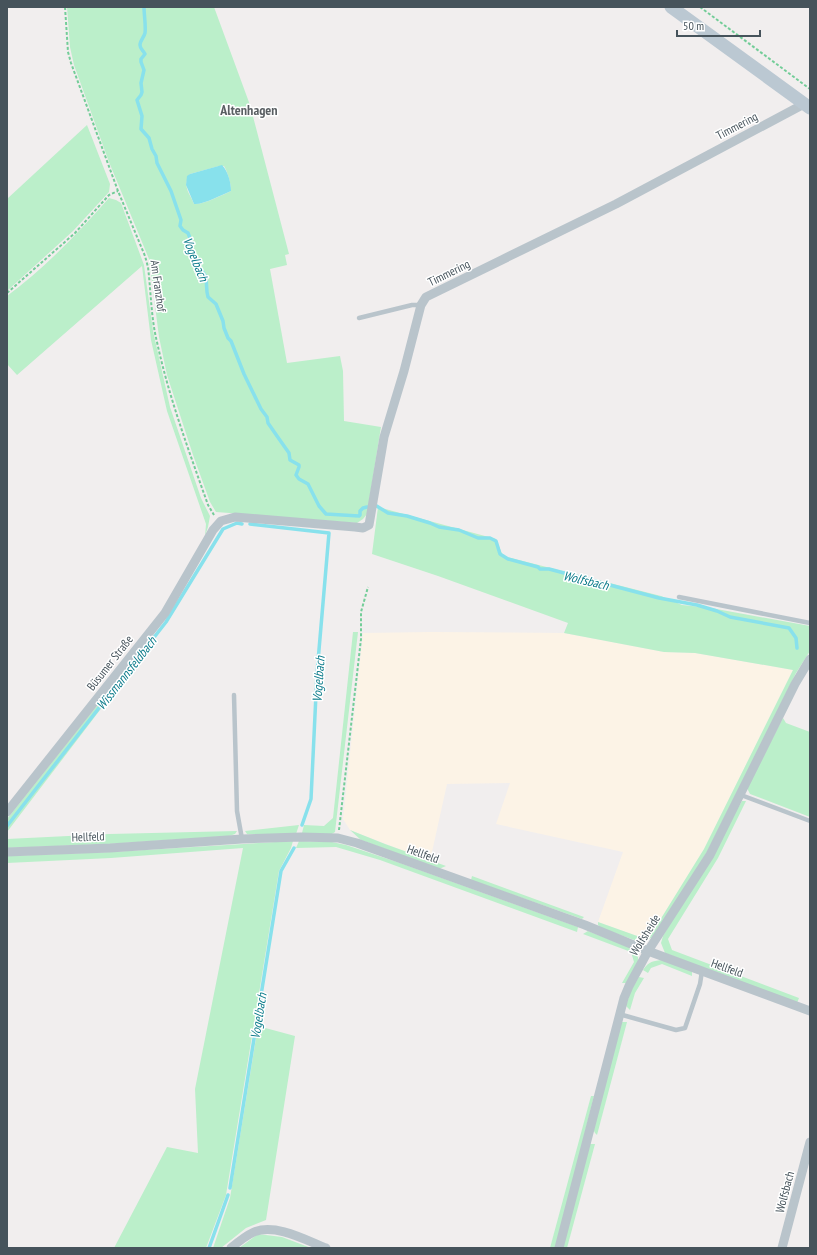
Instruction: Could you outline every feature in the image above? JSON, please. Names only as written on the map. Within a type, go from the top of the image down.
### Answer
[{"type":"main road","points":[[671,7],[807,106]]},
{"type":"street","name":"Timmering","points":[[421,305],[426,297],[616,204],[807,106]]},
{"type":"street","points":[[220,521],[235,516],[359,528],[369,525],[384,437],[404,371],[421,305]]},
{"type":"street","name":"Büsumer Straße","points":[[7,812],[165,614],[213,530],[220,521]]},
{"type":"street","name":"Wolfsheide","points":[[559,1248],[619,1014],[628,986],[648,951],[710,855],[795,684],[810,659]]},
{"type":"street","name":"Hellfeld","points":[[7,852],[110,848],[301,837],[338,838],[357,843],[585,925],[648,951],[810,1011]]},
{"type":"street","name":"Wolfsbach","points":[[782,1248],[810,1142]]},
{"type":"street","points":[[231,1248],[250,1234],[268,1229],[288,1233],[326,1248]]},
{"type":"lane","points":[[359,318],[412,305],[421,305]]},
{"type":"lane","points":[[679,597],[810,623]]},
{"type":"lane","points":[[234,696],[237,811],[242,840]]},
{"type":"lane","points":[[741,795],[810,821]]},
{"type":"lane","points":[[619,1014],[676,1030],[685,1028],[700,984],[702,971]]},
{"type":"path","name":"Am Franzhof","points":[[65,7],[68,52],[71,63],[118,191],[148,267],[156,341],[174,407],[208,505],[213,514],[220,521]]},
{"type":"path","points":[[700,7],[810,89]]},
{"type":"path","points":[[7,293],[75,233],[109,195],[118,191]]},
{"type":"path","points":[[338,838],[361,639],[361,612],[368,587]]},
{"type":"shaded area","points":[[363,633],[564,633],[664,652],[695,653],[793,670],[704,849],[652,933],[640,937],[598,922],[623,852],[496,824],[510,783],[447,784],[430,861],[350,830],[343,819]]},
{"type":"green space","points":[[67,7],[214,7],[250,105],[289,254],[285,255],[287,265],[270,269],[287,363],[340,356],[343,371],[344,421],[381,427],[367,514],[357,523],[216,512],[210,502],[193,455],[167,375],[159,337],[149,259],[109,162],[74,65],[70,47]],"holes":[[[224,166],[229,178],[231,191],[207,201],[194,204],[186,186],[190,174]]]},
{"type":"green space","points":[[87,125],[110,184],[109,192],[73,231],[7,291],[7,199]]},
{"type":"green space","points":[[109,198],[121,203],[144,265],[153,331],[170,407],[201,498],[210,516],[205,536],[206,524],[167,411],[151,340],[142,266],[17,375],[7,364],[7,296],[60,250]]},
{"type":"green space","points":[[378,507],[496,539],[503,556],[661,596],[682,605],[711,608],[810,626],[810,651],[796,673],[707,852],[654,937],[637,941],[601,928],[598,925],[598,922],[640,937],[652,933],[704,849],[793,670],[695,653],[664,652],[564,633],[568,623],[372,554]]},
{"type":"green space","points":[[167,622],[7,832],[7,819],[91,713]]},
{"type":"green space","points":[[353,632],[358,632],[335,832],[330,835],[302,833],[304,825],[324,826],[333,818]]},
{"type":"green space","points":[[783,718],[786,723],[810,732],[810,817],[750,794],[747,788]]},
{"type":"green space","points":[[742,801],[746,801],[718,858],[668,939],[672,950],[799,998],[797,1003],[665,953],[661,943],[663,936]]},
{"type":"green space","points":[[299,825],[296,834],[247,834],[245,831]]},
{"type":"green space","points":[[350,830],[446,866],[439,869],[361,840]]},
{"type":"green space","points":[[237,831],[235,834],[229,836],[108,844],[7,848],[7,839],[109,834]]},
{"type":"green space","points":[[293,841],[279,871],[226,1195],[206,1248],[114,1248],[167,1147],[198,1153],[195,1089],[243,848],[111,858],[7,863],[7,856],[111,852]]},
{"type":"green space","points":[[299,841],[332,842],[346,845],[578,927],[577,932],[380,860],[336,847],[296,848]]},
{"type":"green space","points":[[472,876],[584,917],[582,919],[471,880]]},
{"type":"green space","points":[[588,931],[634,949],[638,956],[638,962],[627,983],[622,983],[634,962],[631,952],[583,934]]},
{"type":"green space","points":[[663,960],[692,971],[692,976],[662,964],[651,968],[648,973],[643,970],[652,962]]},
{"type":"green space","points":[[639,977],[644,978],[635,993],[630,1010],[626,1006],[631,990]]},
{"type":"green space","points":[[621,1022],[627,1022],[597,1135],[593,1129]]},
{"type":"green space","points":[[258,1026],[295,1036],[266,1220],[246,1228],[221,1248],[213,1248],[230,1198]]},
{"type":"green space","points":[[591,1096],[594,1096],[556,1248],[550,1248]]},
{"type":"green space","points":[[590,1144],[595,1144],[567,1248],[563,1248]]},
{"type":"green space","points":[[258,1234],[282,1237],[311,1248],[239,1248]]},
{"type":"water","points":[[222,165],[229,177],[231,191],[207,201],[194,204],[186,185],[187,176]]},
{"type":"waterway","name":"Vogelbach","points":[[144,7],[145,33],[140,45],[145,54],[141,59],[144,70],[141,83],[142,92],[137,100],[142,116],[141,129],[149,138],[157,163],[171,191],[181,220],[180,226],[188,233],[190,238],[191,253],[206,277],[208,297],[216,304],[228,338],[231,341],[244,374],[261,409],[267,417],[268,423],[289,453],[290,460],[299,465],[296,475],[299,479],[308,484],[319,506],[326,514],[359,516],[360,511],[367,507]]},
{"type":"waterway","name":"Wolfsbach","points":[[375,505],[388,513],[407,516],[439,527],[459,530],[478,538],[490,538],[496,541],[500,554],[508,559],[538,567],[540,569],[549,569],[659,598],[697,605],[730,617],[789,628],[796,638],[797,648]]},
{"type":"waterway","name":"Wissmannsfeldbach","points":[[7,826],[166,622],[223,529],[237,523],[242,524]]},
{"type":"waterway","name":"Vogelbach","points":[[250,524],[329,533],[317,673],[311,799],[302,825]]},
{"type":"waterway","name":"Vogelbach","points":[[230,1188],[281,871],[294,848]]},
{"type":"waterway","name":"Vogelbach","points":[[209,1248],[228,1195]]},
{"type":"district","name":"Altenhagen","points":[[249,110]]}]
